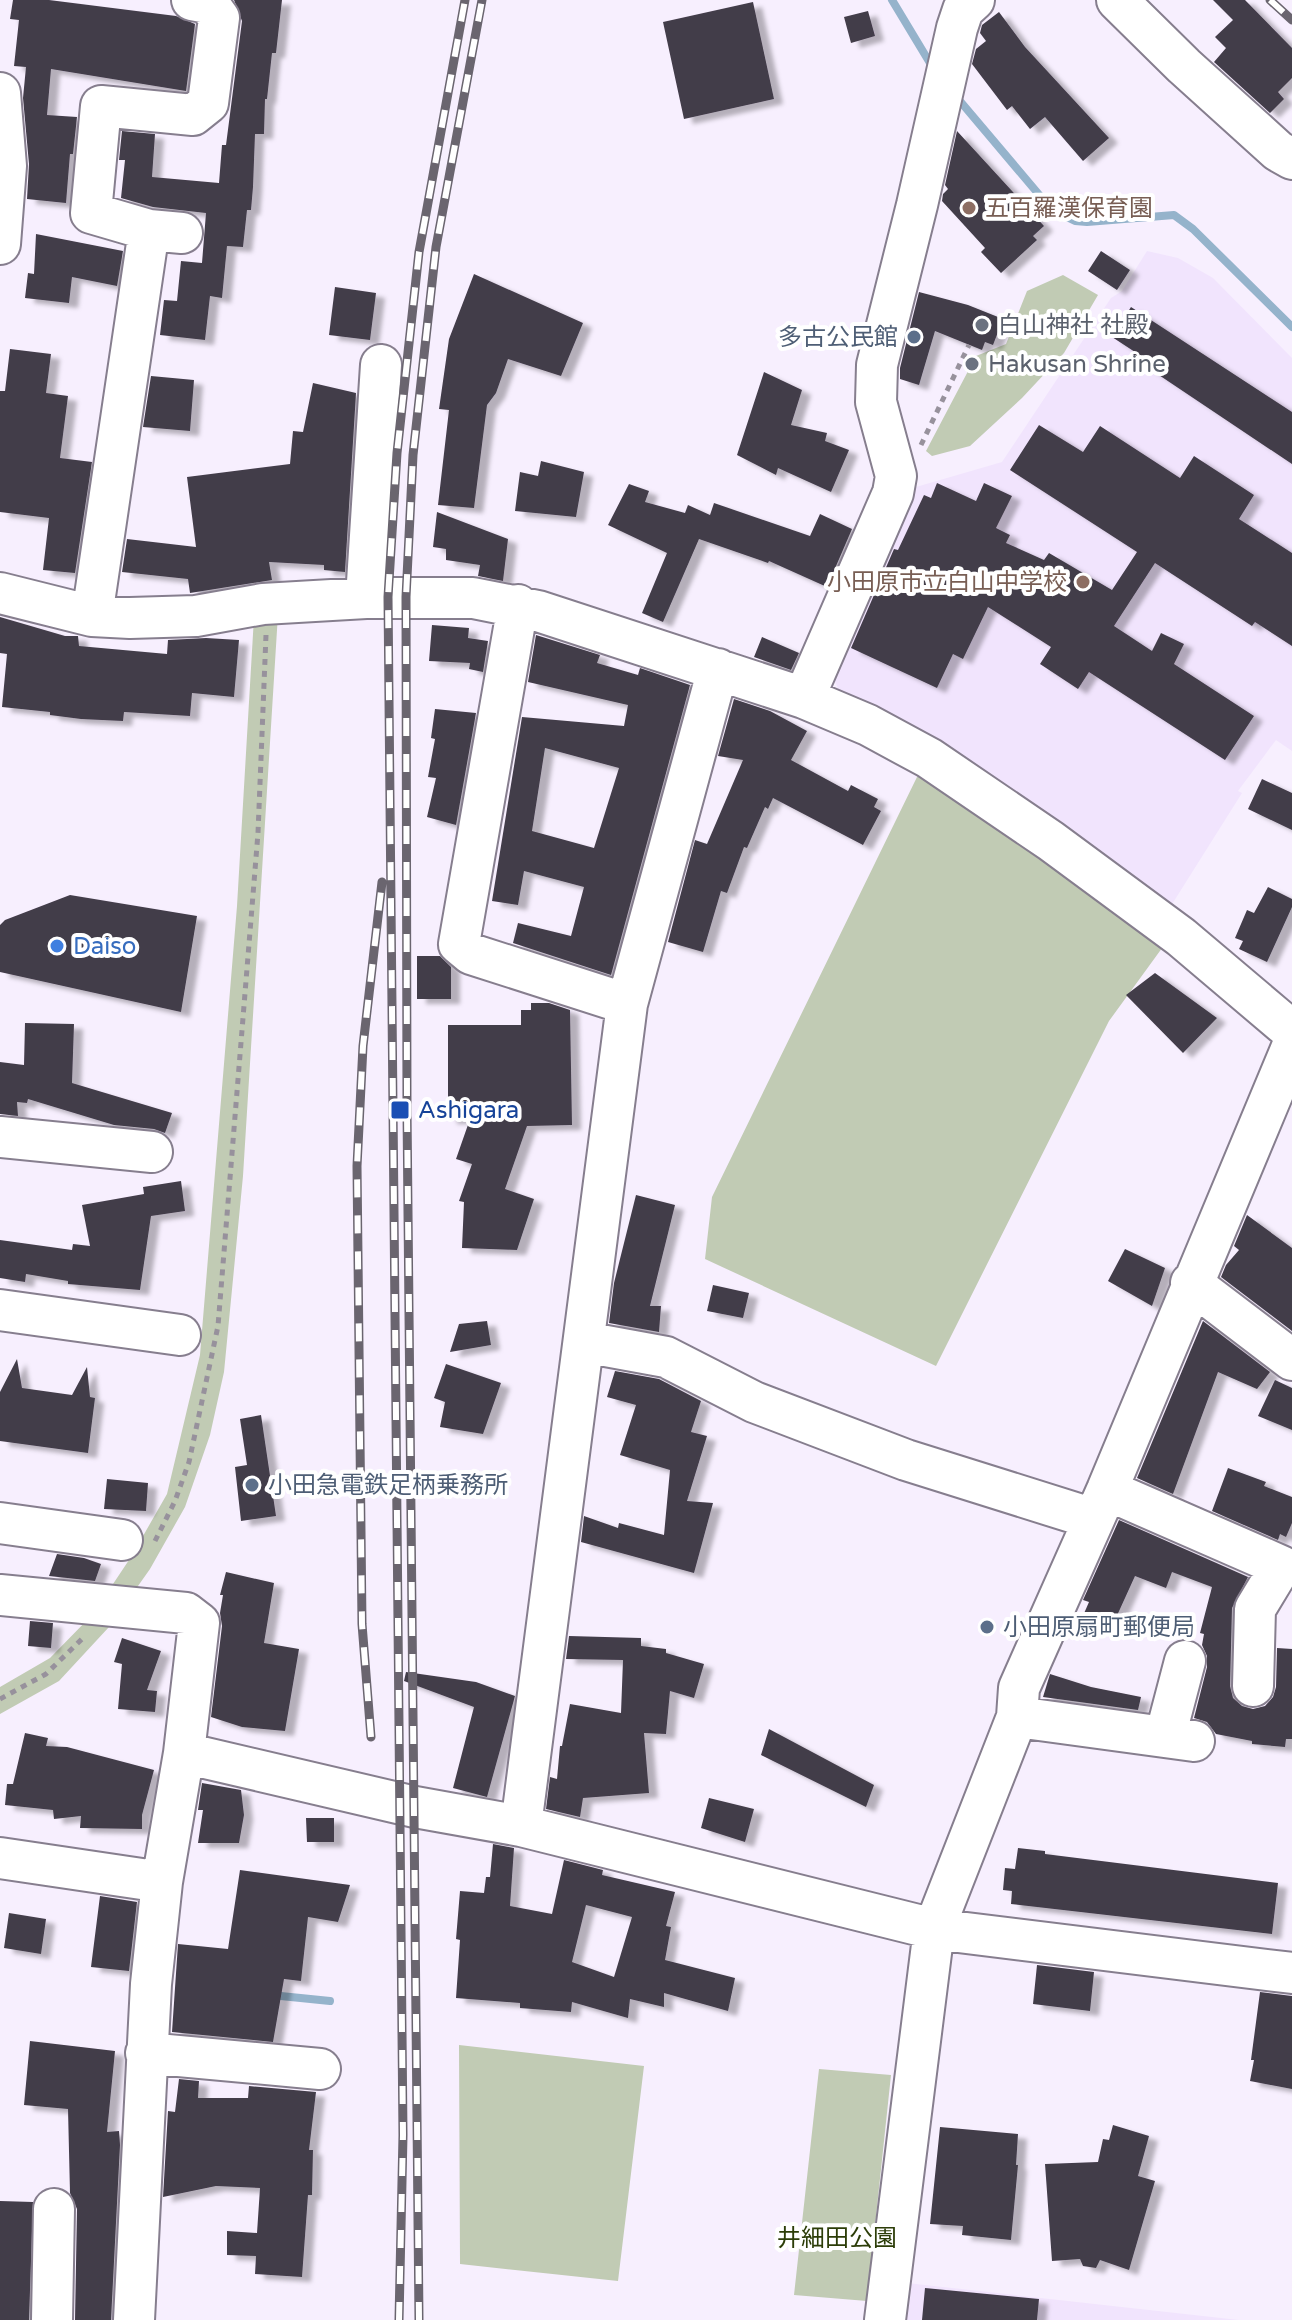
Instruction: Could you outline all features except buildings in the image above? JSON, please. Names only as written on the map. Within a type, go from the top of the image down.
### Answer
[{"type":"street","points":[[92,616],[166,231],[91,213],[101,106],[193,115],[208,103],[219,18],[208,3],[192,0]]},
{"type":"street","points":[[1117,0],[1216,95],[1278,151],[1292,159]]},
{"type":"street","points":[[804,698],[893,493],[896,479],[876,402],[875,383],[882,340],[944,83],[958,6]]},
{"type":"street","points":[[0,93],[6,166],[0,244]]},
{"type":"street","points":[[366,598],[381,365]]},
{"type":"street","points":[[0,593],[92,616],[196,616],[263,604],[366,598],[473,598],[518,605],[804,698],[868,725],[929,758],[1051,841],[1181,937],[1292,1031]]},
{"type":"street","points":[[518,605],[459,944],[471,954],[627,1004]]},
{"type":"street","points":[[521,1826],[627,1004],[718,669]]},
{"type":"street","points":[[885,2320],[934,1929],[1017,1717],[1019,1688],[1100,1504],[1292,1047]]},
{"type":"street","points":[[0,1137],[152,1152]]},
{"type":"street","points":[[1191,1283],[1292,1360]]},
{"type":"street","points":[[0,1310],[180,1335]]},
{"type":"street","points":[[584,1342],[666,1357],[754,1402],[906,1460],[1100,1504],[1281,1566],[1255,1609],[1253,1686]]},
{"type":"street","points":[[0,1523],[137,1542]]},
{"type":"street","points":[[0,1595],[186,1613],[199,1623],[184,1753],[162,1882],[146,2053],[134,2320]]},
{"type":"street","points":[[1017,1717],[1180,1739],[1185,1661]]},
{"type":"street","points":[[184,1753],[415,1807],[521,1826],[934,1929],[1292,1973]]},
{"type":"street","points":[[0,1858],[162,1882]]},
{"type":"street","points":[[146,2053],[320,2069]]},
{"type":"street","points":[[52,2320],[54,2209]]},
{"type":"path","points":[[896,479],[908,471],[969,345]]},
{"type":"path","points":[[137,1542],[175,1501],[189,1462],[218,1326],[258,833],[266,632],[263,604]]},
{"type":"path","points":[[0,1699],[46,1674],[112,1606]]},
{"type":"shaded area","name":"小田原市立白山中学校","points":[[1147,251],[1178,258],[1213,278],[1292,358],[1292,751],[1276,740],[1238,791],[1242,793],[1169,909],[841,696],[833,676],[916,487],[1002,462],[1111,298],[1122,291]]},
{"type":"shaded area","points":[[898,2282],[1239,2320],[894,2320]]},
{"type":"green space","points":[[1063,275],[1098,295],[1064,353],[1022,398],[970,446],[932,456],[926,451],[976,356],[1006,344],[1027,291]]},
{"type":"green space","points":[[278,614],[243,1176],[224,1372],[210,1435],[185,1507],[150,1569],[109,1627],[59,1681],[0,1714],[0,1687],[50,1658],[93,1614],[131,1557],[167,1494],[200,1355],[237,906],[254,617]]},
{"type":"green space","points":[[924,776],[1165,944],[1109,1021],[936,1366],[705,1259],[712,1197],[917,777]]},
{"type":"green space","points":[[459,2045],[644,2066],[618,2281],[460,2264]]},
{"type":"green space","name":"井細田公園","points":[[819,2069],[891,2075],[867,2301],[794,2295]]},
{"type":"waterway","points":[[892,0],[933,68]]},
{"type":"waterway","points":[[954,94],[1052,210],[1075,221],[1087,222],[1174,215],[1193,229],[1292,327]]},
{"type":"waterway","points":[[271,1995],[330,2001]]},
{"type":"railway","points":[[399,2320],[403,2135],[388,597],[397,453],[419,252],[465,0]]},
{"type":"railway","points":[[419,2320],[407,1111],[406,597],[413,455],[436,247],[482,0]]},
{"type":"railway","points":[[1270,0],[1292,20]]},
{"type":"railway","points":[[371,1737],[362,1624],[357,1166],[363,1046],[382,882]]},
{"type":"place","name":"五百羅漢保育園","points":[[969,208]]},
{"type":"place","name":"白山神社 社殿","points":[[982,325]]},
{"type":"place","name":"多古公民館","points":[[914,337]]},
{"type":"place","name":"Hakusan Shrine","points":[[972,364]]},
{"type":"place","name":"小田原市立白山中学校","points":[[1083,582]]},
{"type":"place","name":"Daiso","points":[[57,946]]},
{"type":"place","name":"Ashigara","points":[[400,1110]]},
{"type":"place","name":"小田急電鉄足柄乗務所","points":[[252,1485]]},
{"type":"place","name":"小田原扇町郵便局","points":[[987,1627]]}]
